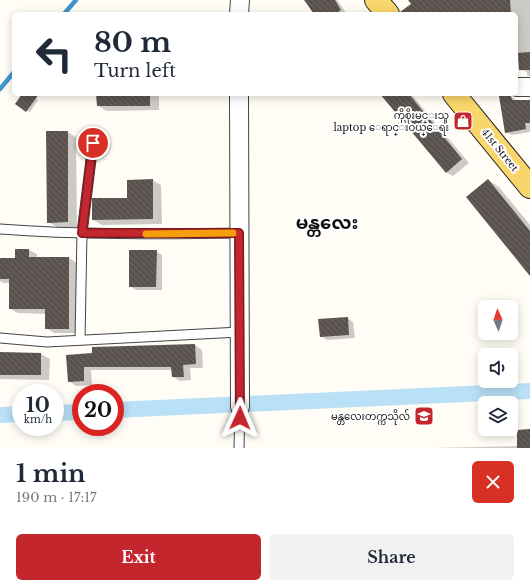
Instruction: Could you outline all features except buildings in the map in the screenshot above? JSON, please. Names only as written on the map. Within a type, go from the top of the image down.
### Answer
[{"type":"main road","points":[[376,0],[386,12]]},
{"type":"main road","name":"41st Street","points":[[456,96],[530,187]]},
{"type":"street","points":[[239,12],[240,0]]},
{"type":"street","points":[[518,87],[530,87]]},
{"type":"street","points":[[239,96],[240,401]]},
{"type":"lane","points":[[80,340],[82,233],[93,143]]},
{"type":"lane","points":[[0,229],[82,233],[239,233]]},
{"type":"lane","points":[[0,338],[48,342],[240,332]]},
{"type":"lane","points":[[239,448],[240,401]]},
{"type":"waterway","points":[[66,12],[76,0]]},
{"type":"waterway","points":[[0,89],[12,74]]},
{"type":"waterway","points":[[124,410],[530,391]]},
{"type":"waterway","points":[[64,413],[72,412]]},
{"type":"waterway","points":[[0,415],[12,414]]},
{"type":"slow traffic","points":[[146,234],[233,233]]},
{"type":"place","name":"ကိုစိုးမင္းသူ laptop ေရာင္းဝယ္ေရး","points":[[463,121]]},
{"type":"place","name":"မန္တလေးတက္ကသိုလ်","points":[[424,416]]},
{"type":"district","name":"မန္တလေး","points":[[327,223]]},
{"type":"route","points":[[93,143],[82,233],[239,233],[240,418]]}]
